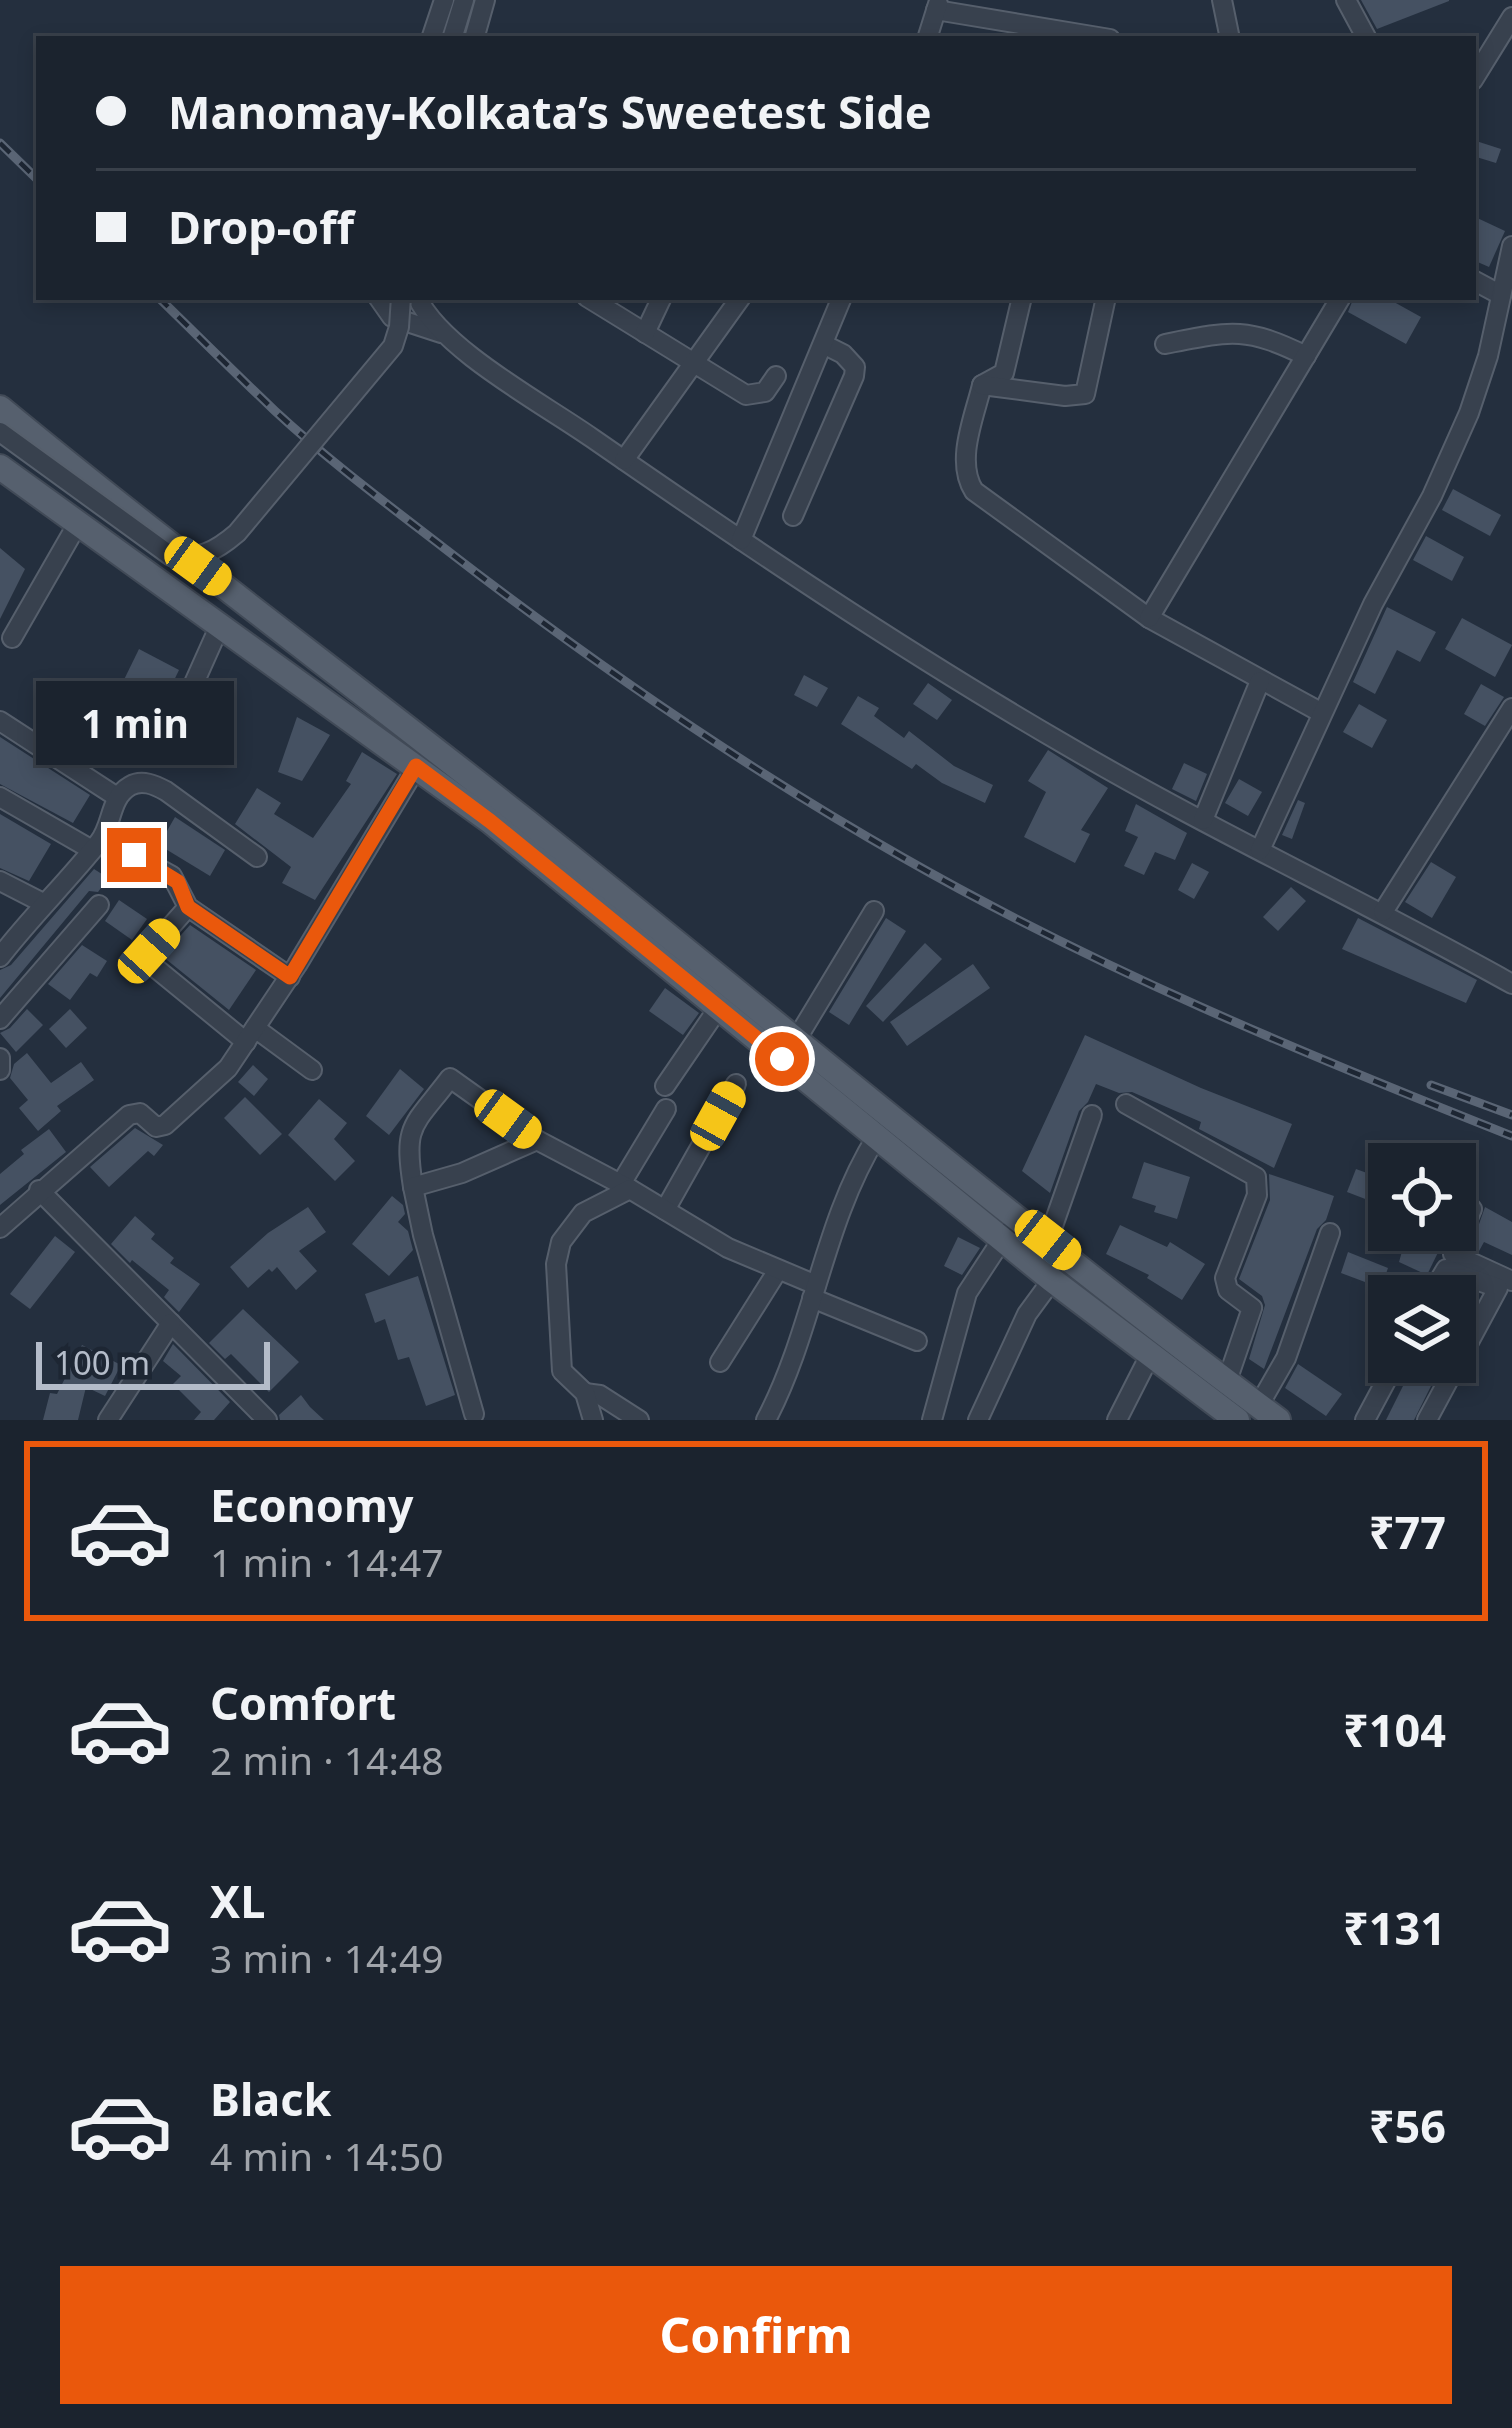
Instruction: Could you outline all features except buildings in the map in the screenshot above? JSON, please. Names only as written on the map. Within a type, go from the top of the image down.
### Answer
[{"type":"main road","points":[[0,408],[416,766],[490,821],[1052,1280],[1237,1420]]},
{"type":"main road","points":[[29,487],[54,452]]},
{"type":"main road","points":[[0,467],[220,625],[317,677],[456,766],[1269,1413]]},
{"type":"street","points":[[432,36],[444,0]]},
{"type":"street","points":[[453,36],[464,0]]},
{"type":"street","points":[[475,36],[485,0]]},
{"type":"street","points":[[1222,0],[1229,36]]},
{"type":"street","points":[[1346,0],[1364,36]]},
{"type":"street","points":[[928,36],[937,5],[1095,36]]},
{"type":"street","points":[[1476,75],[1512,16]]},
{"type":"street","points":[[1260,850],[1373,604],[1432,496],[1469,413],[1488,356],[1512,246]]},
{"type":"street","points":[[1476,282],[1501,295]]},
{"type":"street","points":[[380,300],[392,317],[441,333],[741,540],[1063,744],[1512,984]]},
{"type":"street","points":[[0,433],[154,545],[171,556],[192,559],[218,549],[237,533],[358,391],[393,346],[401,300]]},
{"type":"street","points":[[419,300],[441,333]]},
{"type":"street","points":[[592,300],[746,395],[765,392],[776,376]]},
{"type":"street","points":[[645,333],[661,300]]},
{"type":"street","points":[[624,460],[739,300]]},
{"type":"street","points":[[741,540],[841,300]]},
{"type":"street","points":[[1021,300],[1004,373],[982,385],[964,462],[974,491],[1149,618],[1322,713]]},
{"type":"street","points":[[982,385],[1065,397],[1085,394],[1105,300]]},
{"type":"street","points":[[1149,618],[1338,300]]},
{"type":"street","points":[[1166,344],[1244,332],[1306,356]]},
{"type":"street","points":[[793,516],[854,376],[850,361],[825,345]]},
{"type":"street","points":[[12,638],[78,523]]},
{"type":"street","points":[[186,701],[220,625]]},
{"type":"street","points":[[1202,820],[1260,681]]},
{"type":"street","points":[[1383,912],[1512,708]]},
{"type":"street","points":[[0,721],[117,797]]},
{"type":"street","points":[[0,1228],[129,1115],[140,1113],[156,1127],[165,1125],[228,1068],[290,977],[416,766]]},
{"type":"street","points":[[0,957],[97,844],[117,797],[132,785],[152,784],[257,857]]},
{"type":"street","points":[[0,796],[172,876],[188,907],[290,977]]},
{"type":"street","points":[[0,881],[43,903]]},
{"type":"street","points":[[0,1019],[99,904]]},
{"type":"street","points":[[188,907],[149,951],[147,961],[250,1035],[312,1070]]},
{"type":"street","points":[[796,1040],[874,911]]},
{"type":"street","points":[[665,1086],[718,1007]]},
{"type":"street","points":[[0,1058],[0,1070]]},
{"type":"street","points":[[474,1414],[423,1235],[407,1148],[410,1132],[450,1078],[537,1140],[626,1185],[728,1248],[917,1341]]},
{"type":"street","points":[[665,1210],[736,1084]]},
{"type":"street","points":[[1126,1104],[1256,1177],[1257,1195],[1225,1278],[1228,1291],[1252,1308],[1228,1381]]},
{"type":"street","points":[[593,1420],[585,1393],[562,1371],[556,1264],[561,1242],[583,1213],[626,1185],[666,1109]]},
{"type":"street","points":[[1048,1240],[1092,1115]]},
{"type":"street","points":[[766,1420],[854,1173],[877,1136]]},
{"type":"street","points":[[413,1187],[462,1173],[537,1140]]},
{"type":"street","points":[[38,1190],[267,1420]]},
{"type":"street","points":[[932,1420],[967,1293],[1020,1217]]},
{"type":"street","points":[[1269,1413],[1330,1233]]},
{"type":"street","points":[[1456,1251],[1454,1255],[1512,1281]]},
{"type":"street","points":[[720,1362],[778,1270]]},
{"type":"street","points":[[978,1420],[1027,1314],[1052,1280]]},
{"type":"street","points":[[1476,1280],[1498,1288],[1476,1328]]},
{"type":"street","points":[[108,1420],[170,1323]]},
{"type":"street","points":[[1117,1420],[1150,1355]]},
{"type":"street","points":[[1364,1420],[1384,1383]]},
{"type":"street","points":[[1426,1420],[1446,1383]]},
{"type":"street","points":[[585,1393],[601,1395],[639,1420]]},
{"type":"railway","points":[[0,143],[36,178]]},
{"type":"railway","points":[[161,300],[275,411],[379,498],[611,671],[783,786],[902,857],[1050,936],[1279,1041],[1512,1136]]},
{"type":"railway","points":[[1431,1085],[1512,1115]]},
{"type":"route","points":[[134,855],[178,882],[188,907],[290,977],[416,766],[782,1059]]}]
